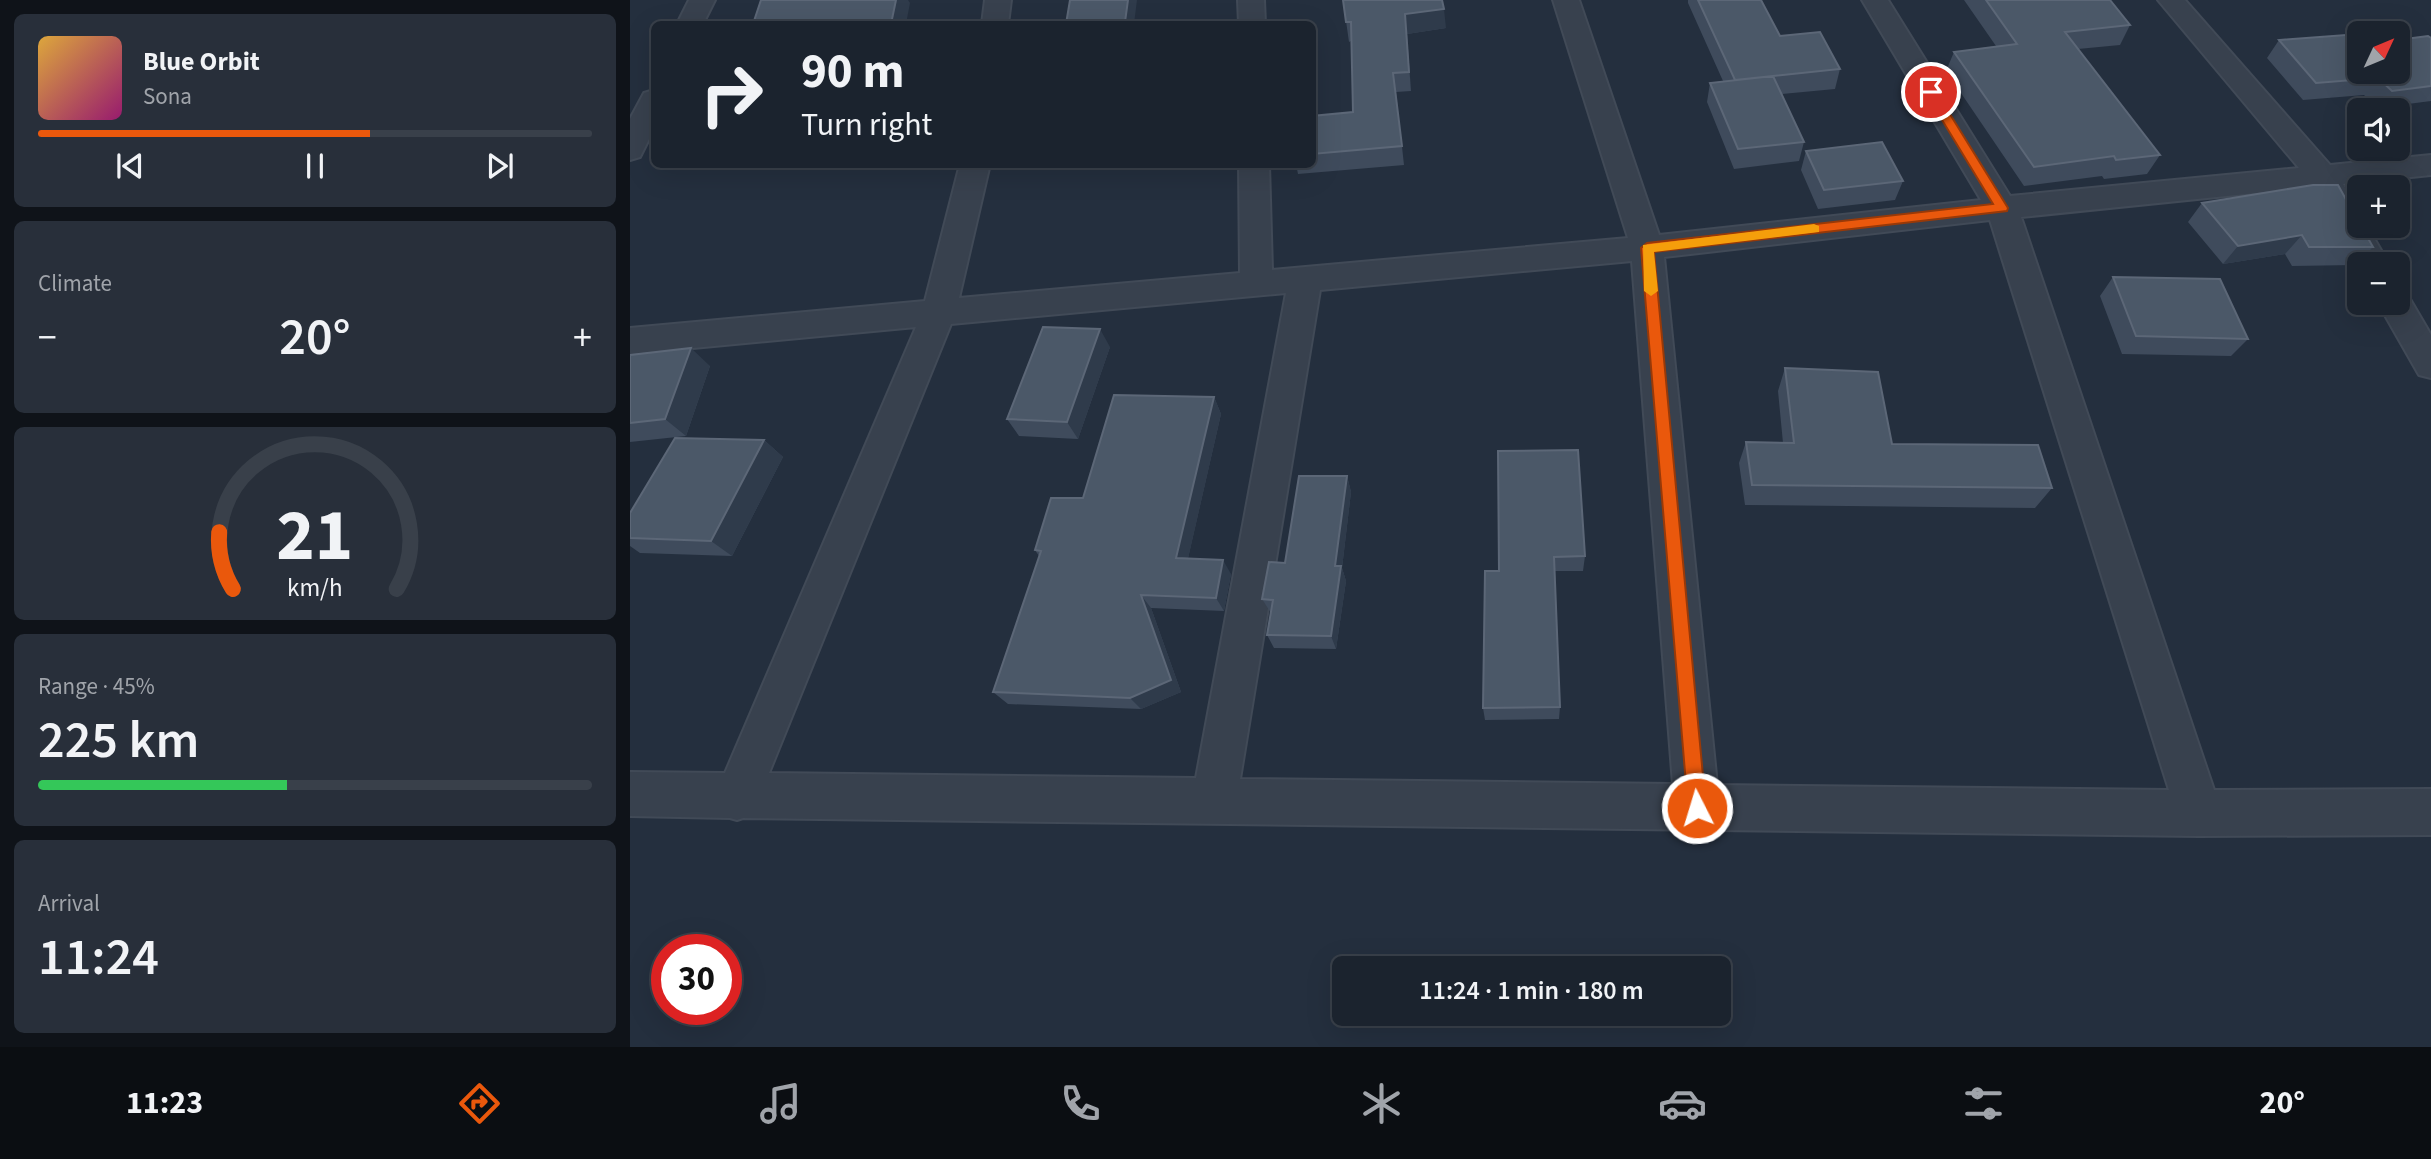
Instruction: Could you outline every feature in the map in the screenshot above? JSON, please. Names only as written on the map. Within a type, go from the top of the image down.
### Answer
[{"type":"street","points":[[692,21],[702,0]]},
{"type":"street","points":[[995,21],[998,0]]},
{"type":"street","points":[[1251,0],[1252,21]]},
{"type":"street","points":[[1566,0],[1647,248],[1697,808]]},
{"type":"street","points":[[1875,0],[2002,208],[2199,813]]},
{"type":"street","points":[[2171,0],[2324,178],[2366,252]]},
{"type":"street","points":[[630,150],[651,105]]},
{"type":"street","points":[[630,341],[1647,248],[2002,208],[2324,178],[2431,165]]},
{"type":"street","points":[[737,798],[939,312],[974,168]]},
{"type":"street","points":[[1254,168],[1256,283]]},
{"type":"street","points":[[1214,803],[1305,279]]},
{"type":"street","points":[[2402,315],[2431,365]]},
{"type":"street","points":[[630,794],[737,798],[1697,808],[2199,813],[2431,812]]},
{"type":"building","points":[[761,0],[896,0],[892,21],[754,21]]},
{"type":"building","points":[[1070,0],[1128,0],[1125,21],[1066,21]]},
{"type":"building","points":[[1343,0],[1442,0],[1444,9],[1405,14],[1409,72],[1393,73],[1402,146],[1316,154],[1316,116],[1353,112],[1351,22],[1346,22]]},
{"type":"building","points":[[1698,0],[1761,0],[1780,36],[1820,32],[1840,69],[1735,80]]},
{"type":"building","points":[[1986,0],[2110,0],[2130,25],[2065,32],[2160,155],[2116,160],[2114,156],[2034,167],[1954,52],[2017,44]]},
{"type":"building","points":[[2347,35],[2347,80],[2316,83],[2279,40]]},
{"type":"building","points":[[2410,38],[2431,38],[2431,86],[2392,91],[2384,84],[2410,84]]},
{"type":"building","points":[[1773,76],[1804,142],[1738,149],[1710,83]]},
{"type":"building","points":[[1882,142],[1903,181],[1824,190],[1806,151]]},
{"type":"building","points":[[2313,185],[2338,185],[2347,201],[2347,238],[2368,238],[2373,247],[2309,247],[2302,235],[2238,246],[2202,203]]},
{"type":"building","points":[[2113,277],[2220,279],[2248,339],[2136,336]]},
{"type":"building","points":[[1043,327],[1100,329],[1067,422],[1007,419]]},
{"type":"building","points":[[691,348],[665,419],[630,423],[630,355]]},
{"type":"building","points":[[1785,368],[1878,372],[1892,444],[2038,445],[2052,488],[1752,485],[1746,442],[1794,443]]},
{"type":"building","points":[[1114,395],[1214,397],[1176,558],[1223,560],[1216,598],[1141,595],[1171,680],[1130,698],[993,692],[1041,551],[1035,550],[1051,498],[1083,498]]},
{"type":"building","points":[[675,438],[764,440],[711,541],[630,538],[630,513]]},
{"type":"building","points":[[1578,450],[1585,556],[1554,557],[1560,707],[1483,708],[1485,571],[1499,571],[1498,451]]},
{"type":"building","points":[[1299,476],[1347,476],[1335,566],[1341,566],[1331,636],[1267,635],[1273,600],[1262,599],[1269,562],[1285,563]]},
{"type":"slow traffic","points":[[1651,291],[1647,248],[1814,229]]},
{"type":"route","points":[[1697,808],[1647,248],[2002,208],[1931,92]]}]
